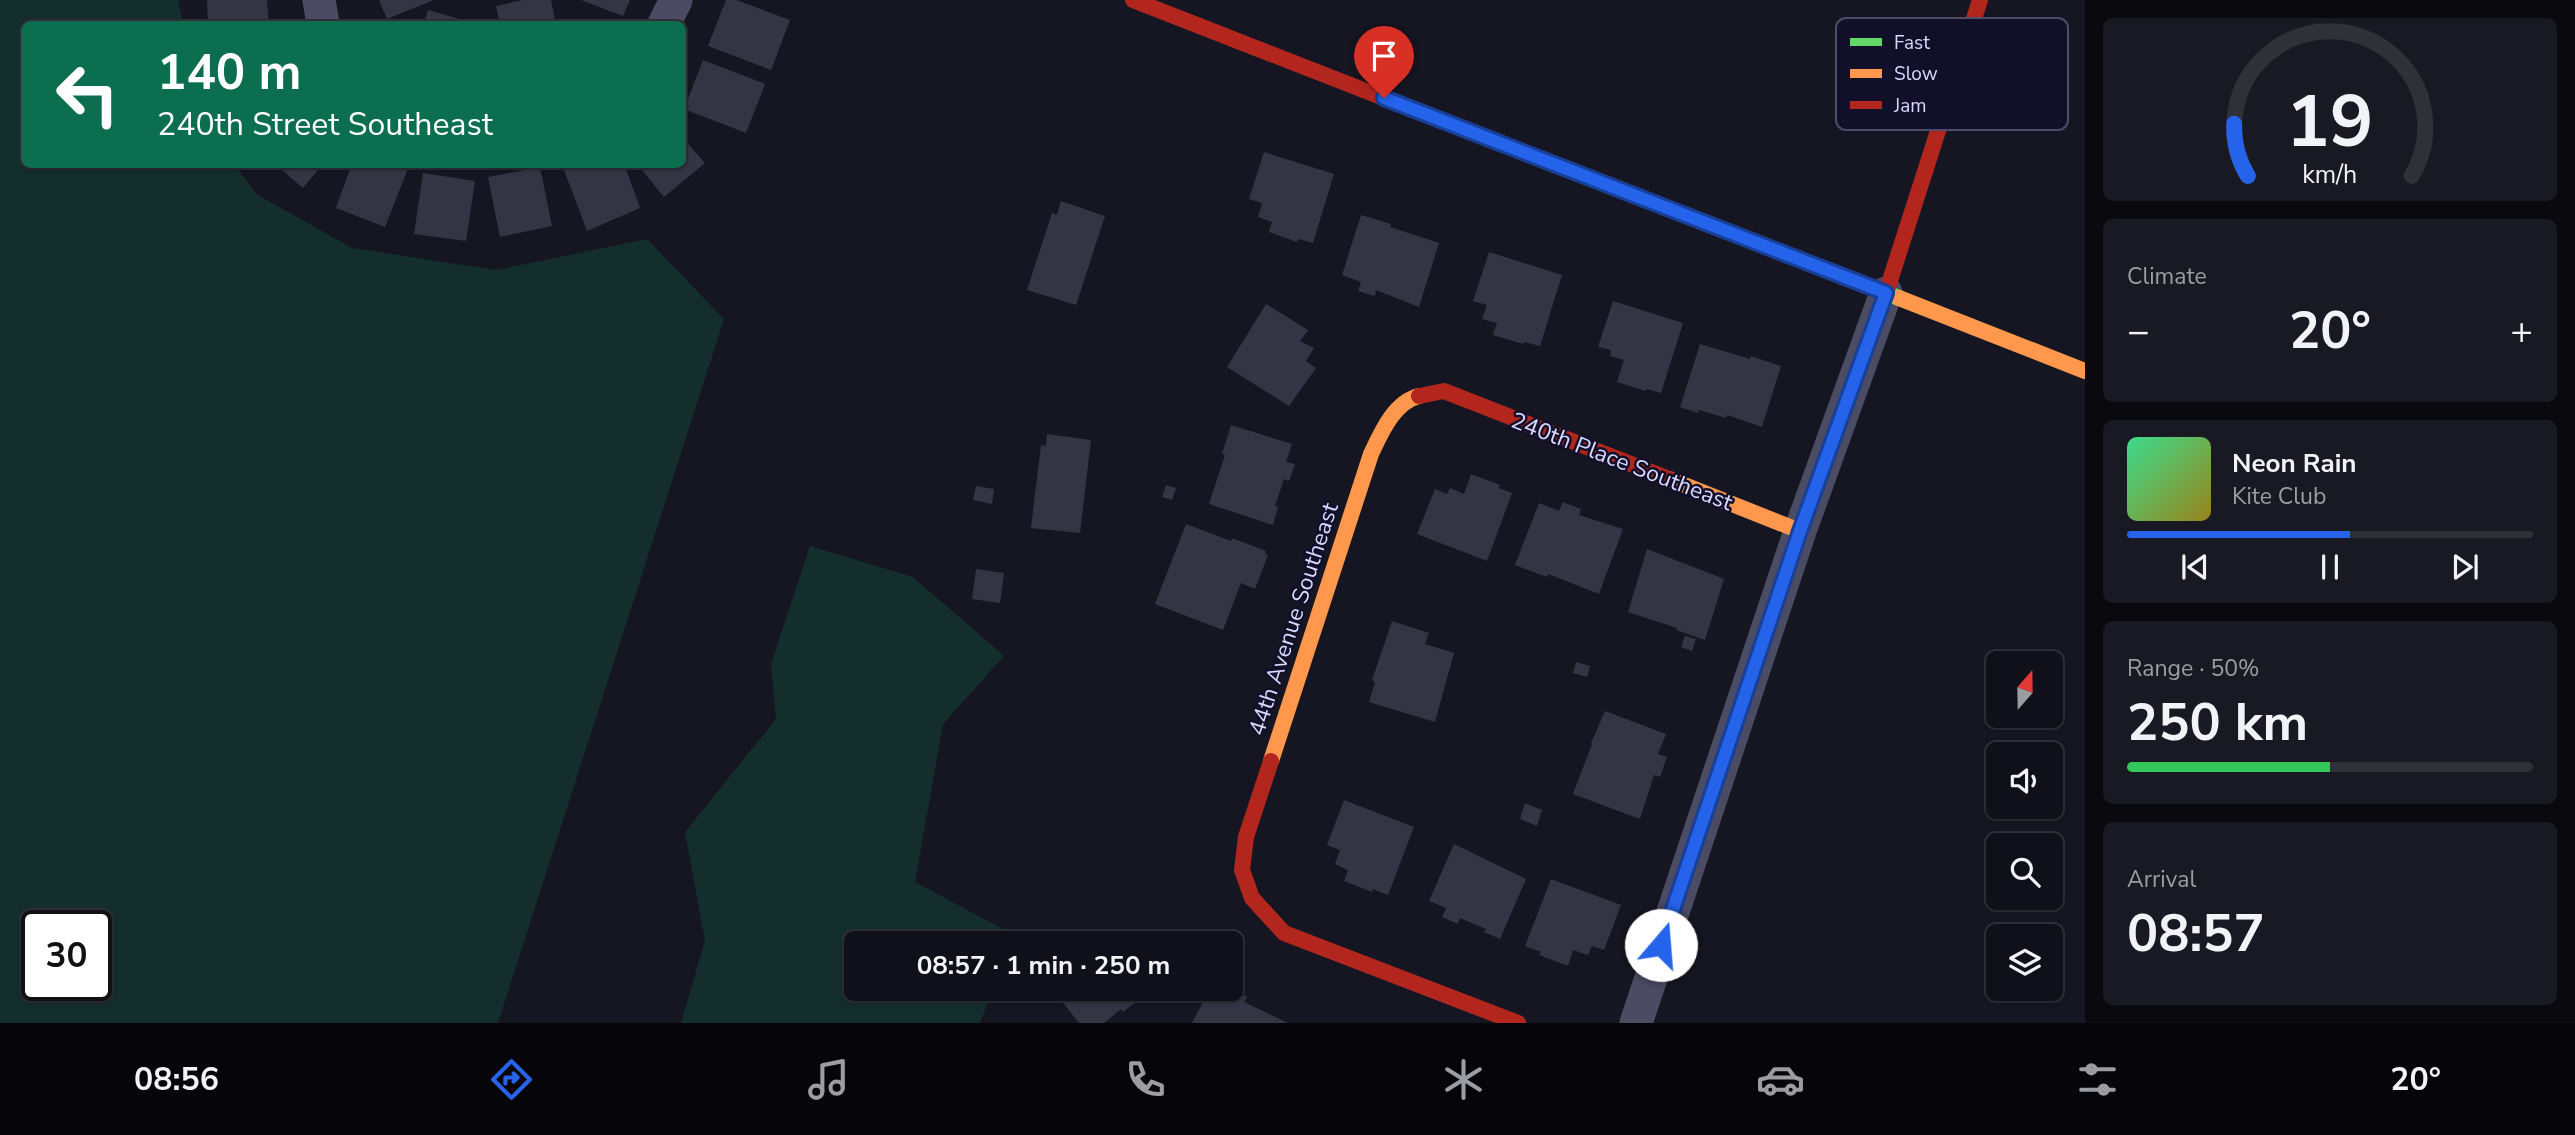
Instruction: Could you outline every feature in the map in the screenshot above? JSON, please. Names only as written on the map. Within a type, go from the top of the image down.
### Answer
[{"type":"street","points":[[319,0],[322,21]]},
{"type":"street","points":[[666,21],[676,0]]},
{"type":"street","points":[[1133,0],[2085,370]]},
{"type":"street","points":[[1974,18],[1980,0]]},
{"type":"street","points":[[1636,1023],[1800,531],[1886,293],[1938,130]]},
{"type":"street","name":"240th Place Southeast","points":[[1444,391],[1800,531]]},
{"type":"street","name":"44th Avenue Southeast","points":[[1444,391],[1412,398],[1385,423],[1371,454],[1246,837],[1242,870],[1252,898],[1284,933],[1518,1023]]},
{"type":"green space","points":[[0,0],[178,0],[182,21],[21,21],[21,168],[237,168],[256,194],[352,248],[496,270],[647,239],[724,319],[498,1023],[0,1023]]},
{"type":"green space","points":[[810,546],[913,577],[1004,656],[943,724],[915,882],[1007,931],[844,931],[844,1001],[988,1001],[980,1023],[681,1023],[705,941],[685,832],[776,719],[771,664]]},
{"type":"building","points":[[207,0],[267,0],[269,21],[208,21]]},
{"type":"building","points":[[379,0],[434,0],[387,19]]},
{"type":"building","points":[[523,0],[551,0],[555,21],[499,21],[496,6]]},
{"type":"building","points":[[581,0],[630,0],[623,16]]},
{"type":"building","points":[[726,0],[736,0],[790,20],[771,70],[708,46]]},
{"type":"building","points":[[428,10],[466,21],[425,21]]},
{"type":"building","points":[[703,60],[765,84],[746,133],[686,110]]},
{"type":"building","points":[[686,142],[705,163],[664,197],[640,168],[686,168]]},
{"type":"building","points":[[1264,152],[1334,174],[1313,243],[1298,239],[1297,242],[1269,232],[1272,222],[1258,217],[1262,203],[1249,199]]},
{"type":"building","points":[[280,168],[320,168],[303,188]]},
{"type":"building","points":[[351,168],[400,168],[407,171],[385,227],[336,208]]},
{"type":"building","points":[[540,168],[552,226],[500,237],[488,177]]},
{"type":"building","points":[[625,168],[640,208],[587,231],[564,170]]},
{"type":"building","points":[[423,173],[475,181],[466,241],[414,234]]},
{"type":"building","points":[[1061,201],[1105,216],[1076,305],[1027,290],[1052,213],[1057,215]]},
{"type":"building","points":[[1361,215],[1439,243],[1419,307],[1376,290],[1375,296],[1358,291],[1361,282],[1342,275]]},
{"type":"building","points":[[1489,252],[1562,275],[1540,346],[1493,335],[1497,323],[1482,319],[1487,305],[1473,301]]},
{"type":"building","points":[[1613,301],[1683,323],[1661,393],[1617,382],[1624,360],[1610,356],[1611,350],[1598,347]]},
{"type":"building","points":[[1266,304],[1308,330],[1300,341],[1314,348],[1306,361],[1316,368],[1289,406],[1227,367]]},
{"type":"building","points":[[1700,344],[1781,366],[1762,427],[1727,415],[1726,418],[1680,407]]},
{"type":"building","points":[[1231,425],[1292,444],[1286,462],[1295,464],[1289,481],[1284,479],[1275,506],[1278,506],[1273,525],[1209,504],[1225,455],[1222,454]]},
{"type":"building","points":[[1047,434],[1091,440],[1080,533],[1031,528],[1041,445],[1046,446]]},
{"type":"building","points":[[1471,474],[1500,485],[1499,488],[1512,493],[1487,561],[1417,534],[1435,489],[1447,494],[1450,488],[1464,494]]},
{"type":"building","points":[[1166,485],[1176,488],[1172,500],[1162,497]]},
{"type":"building","points":[[976,486],[994,489],[992,504],[973,500]]},
{"type":"building","points":[[1563,502],[1581,509],[1579,515],[1623,529],[1599,594],[1548,574],[1547,577],[1515,565],[1539,503],[1559,511]]},
{"type":"building","points":[[1186,524],[1231,541],[1232,538],[1266,551],[1265,554],[1268,555],[1255,589],[1241,583],[1223,630],[1155,604]]},
{"type":"building","points":[[1647,549],[1724,579],[1705,640],[1628,612]]},
{"type":"building","points":[[976,569],[1004,573],[1000,603],[972,599]]},
{"type":"building","points":[[1392,621],[1429,633],[1425,644],[1454,653],[1435,722],[1369,702],[1375,682],[1372,680]]},
{"type":"building","points":[[1685,636],[1696,639],[1692,651],[1681,647]]},
{"type":"building","points":[[1576,662],[1590,666],[1587,677],[1573,673]]},
{"type":"building","points":[[1605,711],[1666,734],[1658,754],[1667,757],[1660,777],[1654,775],[1640,819],[1573,794]]},
{"type":"building","points":[[1344,800],[1414,827],[1388,895],[1344,881],[1348,870],[1335,864],[1340,850],[1327,845]]},
{"type":"building","points":[[1525,803],[1542,810],[1537,826],[1520,819]]},
{"type":"building","points":[[1454,844],[1526,879],[1500,939],[1484,932],[1486,929],[1460,918],[1458,924],[1442,917],[1446,908],[1429,901]]},
{"type":"building","points":[[1551,879],[1621,905],[1604,950],[1592,946],[1588,955],[1573,950],[1568,966],[1539,955],[1541,952],[1525,946]]},
{"type":"building","points":[[1243,995],[1247,997],[1244,1002],[1288,1023],[1192,1023],[1204,1001],[1243,1001]]},
{"type":"building","points":[[1062,1001],[1137,1001],[1123,1012],[1121,1009],[1104,1023],[1079,1023]]},
{"type":"traffic: fast","points":[[1517,150],[1899,298]]},
{"type":"traffic: slow","points":[[1899,298],[2085,371]]},
{"type":"traffic: slow","points":[[1271,761],[1371,454],[1395,411],[1410,399],[1419,396]]},
{"type":"traffic: slow","points":[[1669,479],[1800,531]]},
{"type":"traffic: jam","points":[[1133,0],[1517,150]]},
{"type":"traffic: jam","points":[[1974,18],[1980,0]]},
{"type":"traffic: jam","points":[[1886,293],[1938,130]]},
{"type":"traffic: jam","points":[[1419,396],[1444,391],[1669,479]]},
{"type":"traffic: jam","points":[[1271,761],[1246,837],[1242,870],[1252,898],[1284,933],[1518,1023]]},
{"type":"route","points":[[1384,98],[1886,293],[1800,531],[1661,945]]}]
